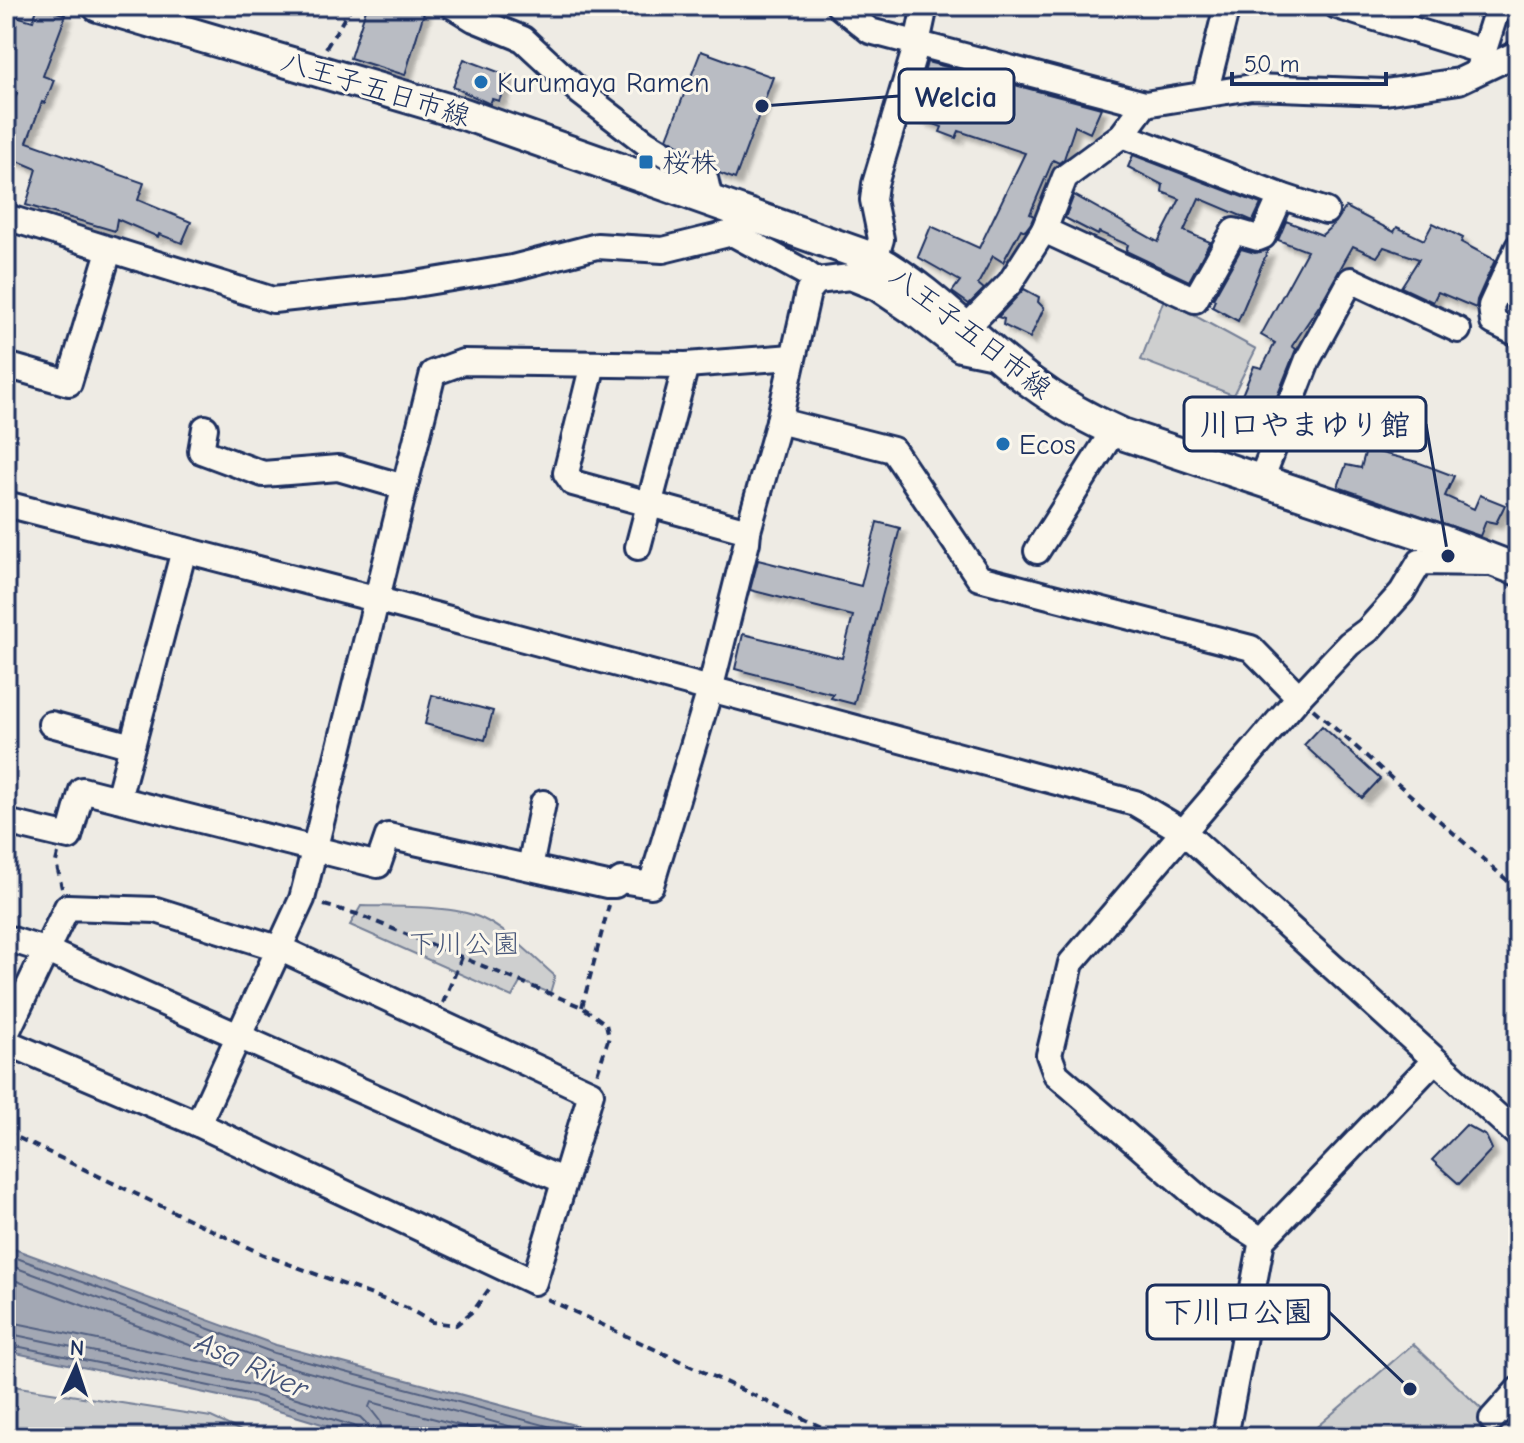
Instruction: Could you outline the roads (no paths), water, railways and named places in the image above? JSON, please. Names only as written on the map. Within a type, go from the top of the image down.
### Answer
[{"type":"main road","name":"八王子五日市線","points":[[98,6],[464,114],[710,200],[739,223],[875,259],[916,285],[1029,381],[1064,405],[1114,430],[1510,566]]},
{"type":"street","points":[[453,6],[474,19],[523,39],[580,92],[645,142],[705,178],[710,200]]},
{"type":"street","points":[[839,6],[870,31],[1145,104],[1252,87],[1385,92],[1459,81],[1480,62],[1518,53]]},
{"type":"street","points":[[875,259],[881,239],[873,200],[875,184],[925,6]]},
{"type":"street","points":[[1205,94],[1227,6]]},
{"type":"street","points":[[1337,6],[1480,62]]},
{"type":"street","points":[[1480,62],[1498,6]]},
{"type":"street","points":[[966,328],[1010,283],[1044,230],[1065,177],[1122,135],[1145,104]]},
{"type":"street","points":[[1122,135],[1326,211]]},
{"type":"street","points":[[1044,230],[1195,300],[1234,231],[1258,238],[1263,236],[1281,196]]},
{"type":"street","points":[[6,217],[273,300],[416,284],[512,268],[597,246],[663,250],[739,223],[817,281],[850,277],[888,296],[960,349],[999,357]]},
{"type":"street","points":[[1518,247],[1491,306],[1493,322],[1518,334]]},
{"type":"street","points":[[6,365],[69,383],[109,251]]},
{"type":"street","points":[[1261,480],[1308,359],[1351,280],[1458,330]]},
{"type":"street","points":[[6,822],[69,837],[82,790],[378,865],[388,836],[615,885],[621,880],[651,885],[710,690],[748,531],[779,421],[808,292],[817,281]]},
{"type":"street","points":[[198,1124],[302,899],[433,373],[463,362],[686,365],[792,357]]},
{"type":"street","points":[[593,364],[566,473],[573,483],[748,531]]},
{"type":"street","points":[[638,547],[686,365]]},
{"type":"street","points":[[779,421],[893,450],[979,578],[1251,648],[1299,697]]},
{"type":"street","points":[[205,428],[201,451],[263,474],[338,468],[404,487]]},
{"type":"street","points":[[1037,551],[1114,430]]},
{"type":"street","points":[[6,504],[375,599],[1135,803],[1184,832],[1518,1135]]},
{"type":"street","points":[[118,799],[184,550]]},
{"type":"street","points":[[1262,1240],[1207,1205],[1056,1074],[1049,1055],[1071,963],[1299,697],[1402,592],[1420,562],[1510,566]]},
{"type":"street","points":[[51,724],[132,746]]},
{"type":"street","points":[[530,867],[543,803]]},
{"type":"street","points":[[6,1034],[67,907],[156,910],[281,949],[591,1093],[534,1282],[198,1124],[6,1042]]},
{"type":"street","points":[[6,938],[47,951],[240,1035],[564,1181]]},
{"type":"street","points":[[1225,1437],[1262,1240],[1435,1060]]},
{"type":"street","points":[[1492,1419],[1518,1390]]},
{"type":"water","name":"Asa River","points":[[6,1246],[276,1345],[593,1430],[605,1437],[365,1437],[252,1403],[6,1351]]},
{"type":"place","name":"Kurumaya Ramen","points":[[481,82]]},
{"type":"place","name":"Welcia","points":[[762,106]]},
{"type":"place","name":"桜株","points":[[646,162]]},
{"type":"place","name":"Ecos","points":[[1003,444]]},
{"type":"place","name":"川口やまゆり館","points":[[1448,556]]},
{"type":"place","name":"下川口公園","points":[[1410,1389]]},
{"type":"park label","name":"下川公園","points":[[464,943]]}]
